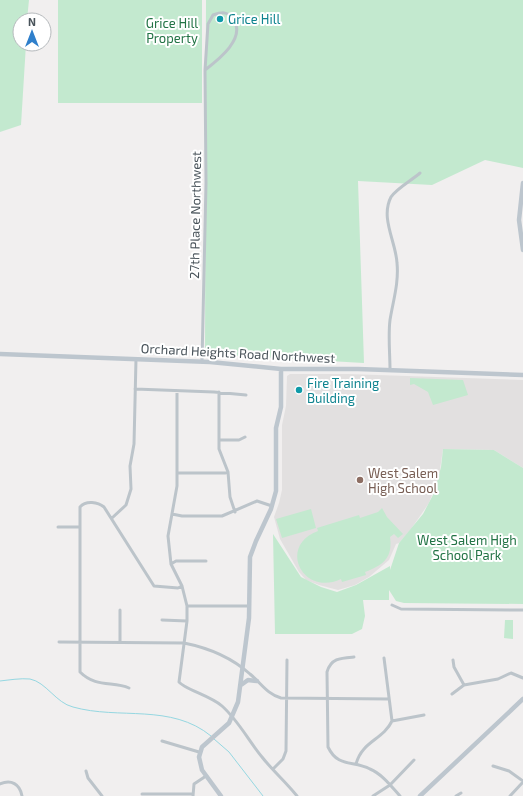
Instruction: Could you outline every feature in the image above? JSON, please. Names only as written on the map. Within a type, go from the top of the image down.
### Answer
[{"type":"street","name":"27th Place Northwest","points":[[202,362],[206,160],[205,70],[208,24],[213,15],[222,12],[228,14],[234,21],[237,32],[232,44],[220,58],[205,70]]},
{"type":"street","points":[[390,370],[389,328],[396,293],[398,271],[388,225],[388,210],[391,197],[395,192],[420,173]]},
{"type":"street","points":[[523,183],[519,220],[523,250]]},
{"type":"street","name":"Orchard Heights Road Northwest","points":[[0,354],[202,362],[281,368],[523,375]]},
{"type":"street","points":[[112,518],[126,505],[131,489],[130,466],[134,444],[136,359]]},
{"type":"street","points":[[221,796],[199,764],[199,752],[206,743],[225,728],[238,702],[249,606],[250,557],[272,506],[276,491],[276,428],[281,407],[281,368]]},
{"type":"street","points":[[135,389],[219,392],[246,395]]},
{"type":"street","points":[[177,391],[176,498],[168,536],[172,564],[182,586],[187,606],[187,621],[179,682],[183,686],[213,699],[232,716],[260,755],[297,796]]},
{"type":"street","points":[[219,392],[219,440],[221,455],[228,472],[230,497],[235,512]]},
{"type":"street","points":[[219,440],[239,440],[245,437]]},
{"type":"street","points":[[177,473],[228,472]]},
{"type":"street","points":[[172,514],[182,516],[217,516],[235,512],[257,501],[272,506]]},
{"type":"street","points":[[129,688],[122,685],[102,684],[82,674],[80,669],[79,510],[83,504],[101,504],[112,518],[154,586],[178,588],[182,586]]},
{"type":"street","points":[[58,527],[79,527]]},
{"type":"street","points":[[172,564],[176,561],[206,561]]},
{"type":"street","points":[[392,605],[401,609],[523,610]]},
{"type":"street","points":[[187,606],[249,606]]},
{"type":"street","points":[[120,610],[120,642]]},
{"type":"street","points":[[162,620],[187,621]]},
{"type":"street","points":[[59,642],[184,643],[218,653],[243,668],[270,694],[287,698],[389,699]]},
{"type":"street","points":[[354,657],[339,658],[329,666],[327,672],[328,747],[334,757],[340,761],[356,764],[375,772],[400,796]]},
{"type":"street","points":[[384,658],[392,721]]},
{"type":"street","points":[[273,769],[283,759],[286,751],[287,660]]},
{"type":"street","points":[[453,660],[454,667],[464,685]]},
{"type":"street","points":[[452,694],[464,685],[498,680],[511,673],[523,678]]},
{"type":"street","points":[[241,685],[248,680],[257,681]]},
{"type":"street","points":[[420,796],[523,698]]},
{"type":"street","points":[[356,764],[362,749],[386,729],[392,721],[424,715]]},
{"type":"street","points":[[162,741],[199,752]]},
{"type":"street","points":[[373,796],[390,785],[414,760]]},
{"type":"street","points":[[493,766],[509,771],[523,781],[510,796]]},
{"type":"street","points":[[86,771],[88,778],[102,796]]},
{"type":"street","points":[[142,794],[193,795],[194,784],[206,776]]},
{"type":"street","points":[[0,784],[11,782],[18,786],[22,796]]},
{"type":"street","points":[[456,796],[461,793]]},
{"type":"shaded area","name":"West Salem High School","points":[[290,374],[348,374],[523,380],[523,468],[494,450],[443,449],[439,476],[429,503],[411,529],[399,543],[396,544],[389,560],[369,577],[355,585],[338,590],[306,580],[299,572],[280,539],[274,517],[282,490],[282,425],[286,406],[287,376]]},
{"type":"green space","points":[[0,0],[29,0],[28,12],[12,12],[12,52],[26,52],[21,125],[0,132]]},
{"type":"green space","name":"Grice Hill Property","points":[[58,0],[202,0],[202,103],[58,103]]},
{"type":"green space","points":[[206,0],[523,0],[523,168],[485,160],[432,185],[358,181],[364,363],[205,354]]},
{"type":"green space","points":[[410,378],[463,380],[468,395],[433,405],[428,392],[414,384],[410,385]]},
{"type":"green space","name":"West Salem High School Park","points":[[443,449],[494,450],[523,468],[523,604],[404,603],[396,601],[389,590],[389,600],[363,600],[365,616],[362,629],[352,634],[275,634],[273,534],[301,577],[321,587],[337,592],[356,585],[390,566],[390,570],[399,543],[423,514],[434,493],[441,467]]},
{"type":"green space","points":[[382,508],[387,517],[403,534],[398,538],[394,534],[390,537],[390,550],[382,563],[365,572],[366,575],[342,582],[341,579],[327,583],[316,581],[306,576],[300,567],[297,558],[299,547],[306,538],[318,531],[317,528],[359,515],[360,518],[378,512]]},
{"type":"green space","points":[[311,509],[316,528],[282,538],[276,519]]},
{"type":"green space","points":[[505,620],[513,620],[513,639],[504,638]]},
{"type":"waterway","points":[[0,681],[30,679],[41,684],[61,701],[73,707],[90,711],[144,714],[179,719],[195,726],[211,736]]},
{"type":"waterway","points":[[214,739],[229,752],[263,796]]},
{"type":"place","name":"Grice Hill","points":[[220,19]]},
{"type":"place","name":"Fire Training Building","points":[[299,390]]},
{"type":"place","name":"West Salem High School","points":[[360,480]]}]
